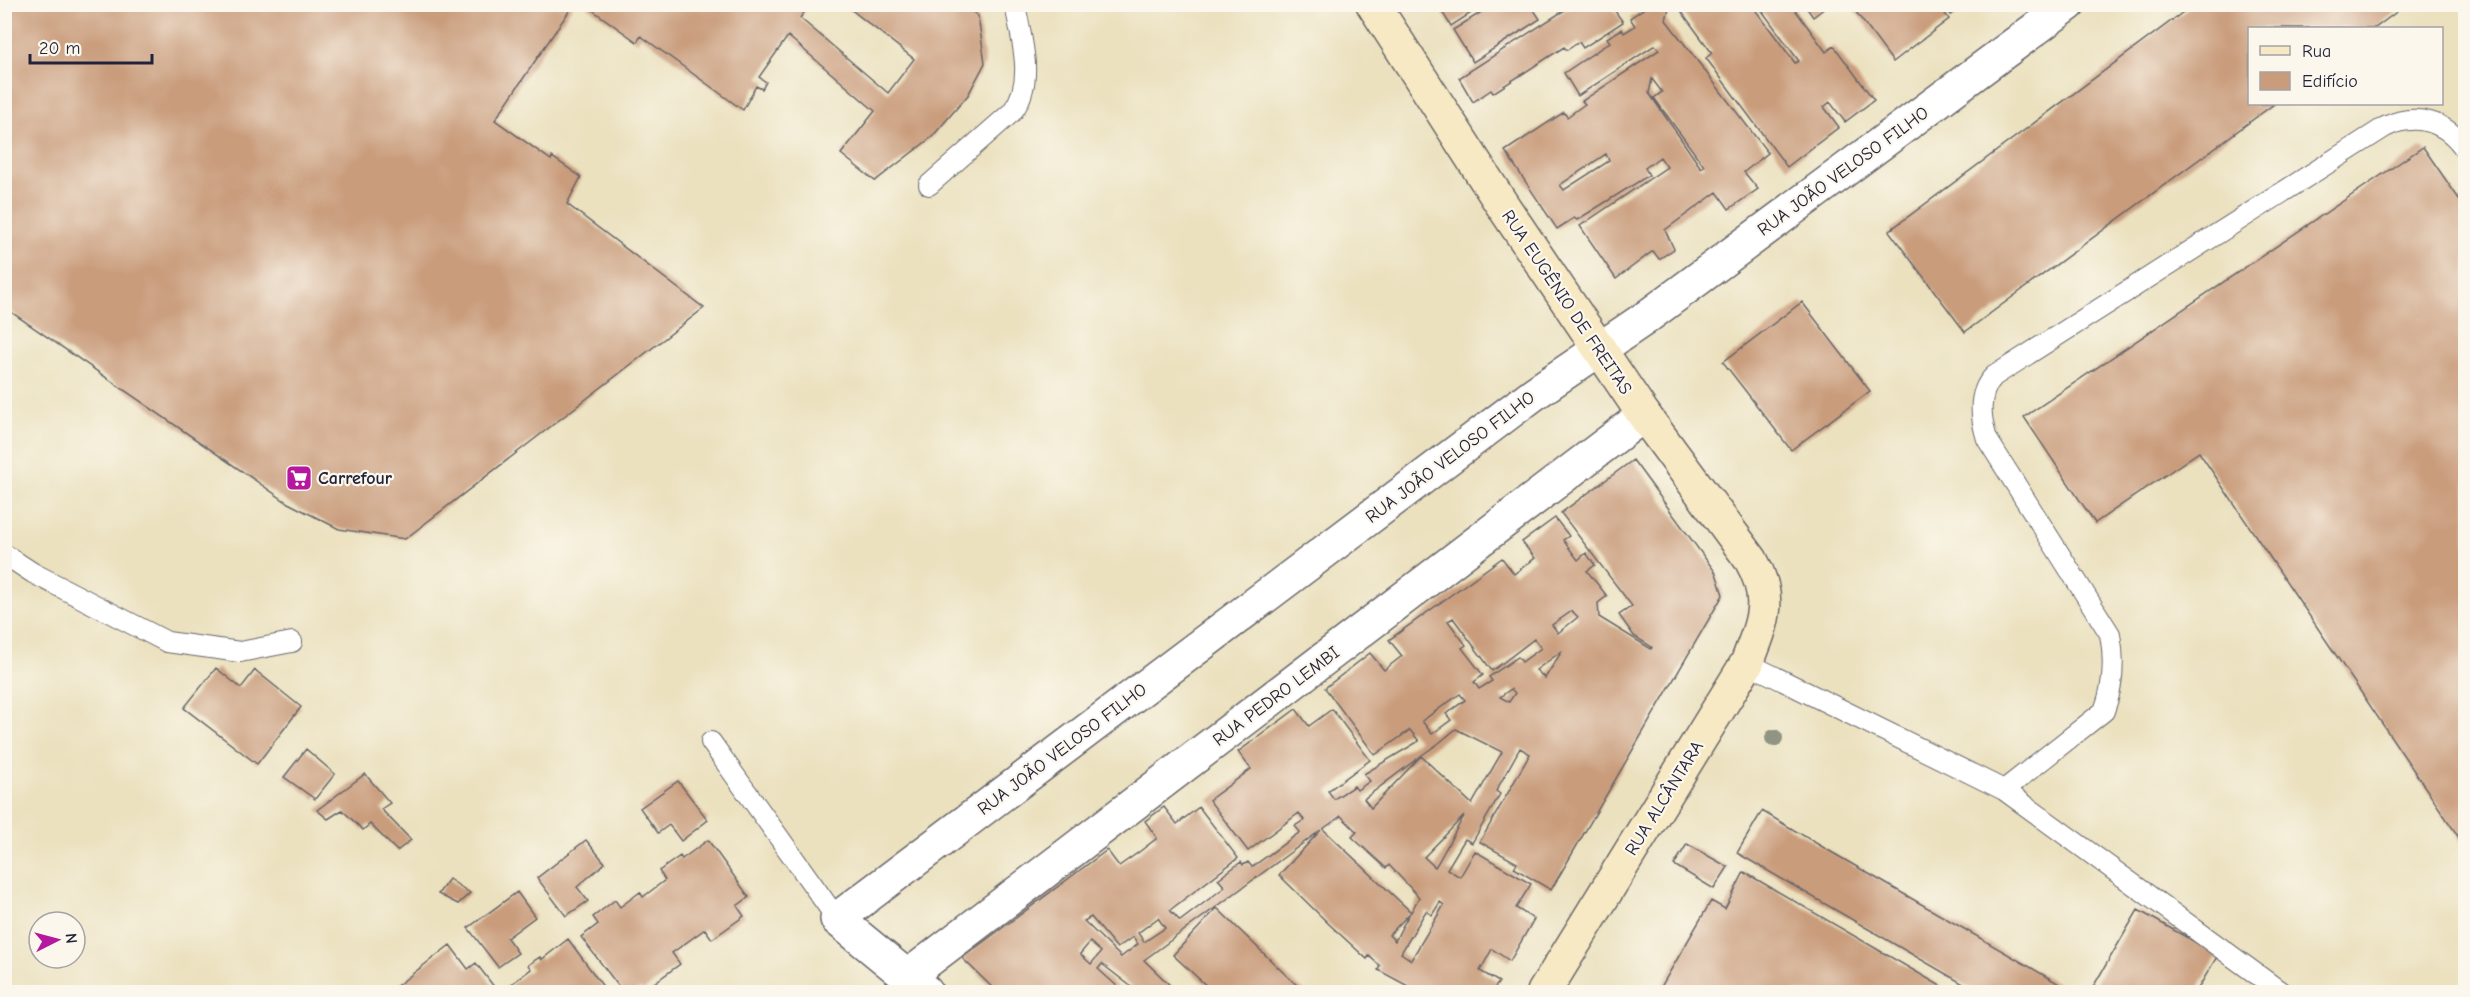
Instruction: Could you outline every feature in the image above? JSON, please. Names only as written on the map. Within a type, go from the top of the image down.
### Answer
[{"type":"street","name":"RUA EUGÊNIO DE FREITAS","points":[[1373,4],[1599,349],[1644,415],[1751,560],[1760,576],[1765,595]]},
{"type":"street","name":"RUA JOÃO VELOSO FILHO","points":[[837,918],[1535,393],[1599,349],[2069,4]]},
{"type":"street","name":"RUA PEDRO LEMBI","points":[[917,985],[1644,415]]},
{"type":"street","name":"RUA ALCÂNTARA","points":[[1544,993],[1747,663],[1763,620],[1765,595]]},
{"type":"street","points":[[837,918],[917,985]]},
{"type":"lane","points":[[929,185],[1012,112],[1020,101],[1026,74],[1015,4]]},
{"type":"lane","points":[[2004,790],[2104,711],[2111,692],[2113,650],[2110,634],[1988,438],[1981,409],[1986,384],[1994,376],[2398,121],[2427,121],[2456,136],[2466,151]]},
{"type":"lane","points":[[4,554],[33,573],[166,642],[240,652],[292,642]]},
{"type":"lane","points":[[1747,663],[2004,790],[2281,993]]},
{"type":"lane","points":[[711,742],[837,918]]},
{"type":"building","points":[[4,4],[574,4],[495,120],[551,160],[552,157],[581,177],[567,204],[704,308],[405,539],[339,529],[288,503],[4,307]]},
{"type":"building","points":[[584,4],[810,4],[800,18],[888,93],[914,59],[844,4],[962,4],[978,16],[985,63],[968,95],[932,137],[875,181],[841,154],[875,111],[788,36],[759,77],[766,82],[762,89],[756,86],[743,110],[641,36],[637,42]]},
{"type":"building","points":[[1437,4],[1485,4],[1451,26]]},
{"type":"building","points":[[1494,4],[1530,4],[1540,19],[1473,62],[1453,30]]},
{"type":"building","points":[[1574,4],[1615,4],[1612,7],[1623,22],[1583,48],[1579,42],[1567,50],[1564,47],[1493,93],[1491,90],[1473,102],[1459,78]]},
{"type":"building","points":[[1640,4],[1670,4],[1666,20],[1768,153],[1744,172],[1758,189],[1729,209],[1717,192],[1665,230],[1674,249],[1659,259],[1653,251],[1616,279],[1580,226],[1667,167],[1660,157],[1645,168],[1649,175],[1577,220],[1574,218],[1557,229],[1505,151],[1564,112],[1567,117],[1585,104],[1582,101],[1659,50],[1655,45],[1578,96],[1564,73],[1610,42],[1607,38],[1622,29],[1624,33],[1635,26],[1630,18],[1643,9]],"holes":[[[1652,79],[1662,92],[1654,98],[1704,166],[1701,168],[1649,93]],[[1606,154],[1609,161],[1564,190],[1560,185]]]},
{"type":"building","points":[[1676,4],[1751,4],[1795,63],[1799,61],[1757,4],[1791,4],[1826,52],[1834,46],[1874,100],[1845,122],[1830,102],[1824,107],[1839,127],[1787,167],[1706,58],[1712,53]]},
{"type":"building","points":[[1804,4],[1830,4],[1813,17]]},
{"type":"building","points":[[1850,4],[1938,4],[1949,19],[1893,62]]},
{"type":"building","points":[[1943,4],[1966,4],[1951,15]]},
{"type":"building","points":[[2194,4],[2407,4],[2376,27],[2248,27],[2248,105],[2273,105],[1965,332],[1889,231]]},
{"type":"building","points":[[2423,147],[2466,209],[2466,848],[2199,452],[2095,523],[2024,417]]},
{"type":"building","points":[[1802,302],[1870,391],[1791,450],[1723,362]]},
{"type":"building","points":[[1633,460],[1716,573],[1723,595],[1551,890],[1514,868],[1517,863],[1480,842],[1530,754],[1520,748],[1496,791],[1500,794],[1472,843],[1465,839],[1447,869],[1460,877],[1475,851],[1531,884],[1516,908],[1534,919],[1510,961],[1492,949],[1480,971],[1499,982],[1492,992],[1419,992],[1378,970],[1380,966],[1369,956],[1367,959],[1330,925],[1279,875],[1321,830],[1144,960],[1177,992],[1128,992],[1133,988],[1102,964],[1098,969],[1118,987],[1112,992],[997,992],[962,958],[1107,850],[1119,866],[1139,852],[1157,838],[1145,821],[1164,807],[1177,824],[1199,807],[1238,858],[1170,910],[1180,921],[1225,887],[1218,879],[1241,862],[1243,865],[1248,862],[1252,867],[1300,832],[1295,826],[1304,820],[1299,813],[1248,851],[1209,800],[1251,769],[1238,752],[1296,709],[1309,726],[1332,709],[1370,760],[1328,791],[1334,799],[1354,786],[1357,790],[1370,781],[1364,774],[1419,741],[1410,730],[1375,755],[1325,688],[1370,653],[1384,670],[1402,656],[1389,640],[1502,558],[1514,574],[1535,558],[1522,542],[1555,518],[1569,536],[1563,540],[1578,560],[1586,553],[1595,565],[1587,571],[1607,596],[1598,603],[1599,617],[1651,649],[1652,647],[1634,636],[1619,615],[1632,606],[1561,513]],"holes":[[[1572,611],[1578,617],[1558,633],[1552,625]],[[1453,618],[1492,671],[1534,639],[1541,648],[1522,662],[1518,657],[1489,677],[1492,681],[1479,689],[1474,682],[1483,675],[1462,648],[1466,645],[1448,621]],[[1562,651],[1545,678],[1536,670]],[[1511,689],[1515,693],[1509,702],[1500,697]],[[1460,694],[1465,700],[1446,714],[1451,720],[1432,734],[1422,721]],[[1456,729],[1502,752],[1472,804],[1421,756],[1371,808],[1364,799]],[[1341,816],[1357,832],[1352,837],[1386,868],[1389,865],[1419,897],[1411,912],[1323,829]],[[1464,816],[1435,867],[1424,857]],[[1440,902],[1444,905],[1411,960],[1401,953],[1426,911],[1432,915]],[[1410,913],[1395,941],[1389,935]],[[1091,917],[1117,948],[1133,937],[1138,944],[1121,957],[1084,921]],[[1158,918],[1165,928],[1144,942],[1138,933]],[[1090,942],[1101,952],[1091,964],[1080,954]]]},
{"type":"building","points":[[216,668],[241,688],[255,670],[301,707],[257,764],[184,708]]},
{"type":"building","points":[[306,749],[335,774],[315,799],[284,777]]},
{"type":"building","points":[[365,774],[390,803],[381,809],[411,840],[397,851],[370,824],[363,830],[342,810],[328,819],[317,810]]},
{"type":"building","points":[[678,781],[708,820],[681,841],[669,825],[658,833],[640,808]]},
{"type":"building","points":[[1762,811],[2073,992],[1977,992],[1737,853]]},
{"type":"building","points":[[586,840],[605,863],[577,887],[588,901],[566,916],[537,878]]},
{"type":"building","points":[[708,840],[749,897],[737,906],[744,916],[712,939],[705,929],[672,953],[680,964],[643,991],[641,989],[636,992],[623,992],[581,937],[598,924],[593,917],[615,900],[620,907],[640,892],[643,897],[665,880],[659,871],[680,856],[682,859]]},
{"type":"building","points":[[1687,844],[1728,867],[1714,889],[1674,865]]},
{"type":"building","points":[[1744,872],[1951,992],[1658,992],[1711,901],[1725,909]]},
{"type":"building","points":[[449,879],[470,893],[458,904],[438,894]]},
{"type":"building","points":[[517,892],[535,917],[507,938],[518,953],[498,967],[468,928]]},
{"type":"building","points":[[1217,908],[1305,992],[1208,992],[1211,990],[1173,955]]},
{"type":"building","points":[[2138,910],[2218,955],[2196,992],[2090,992]]},
{"type":"building","points":[[568,939],[607,992],[516,992],[510,985],[531,969],[528,965],[540,957],[541,960]]},
{"type":"building","points":[[450,945],[468,969],[476,963],[498,992],[389,992]]},
{"type":"place","name":"Carrefour","points":[[299,478]]}]
